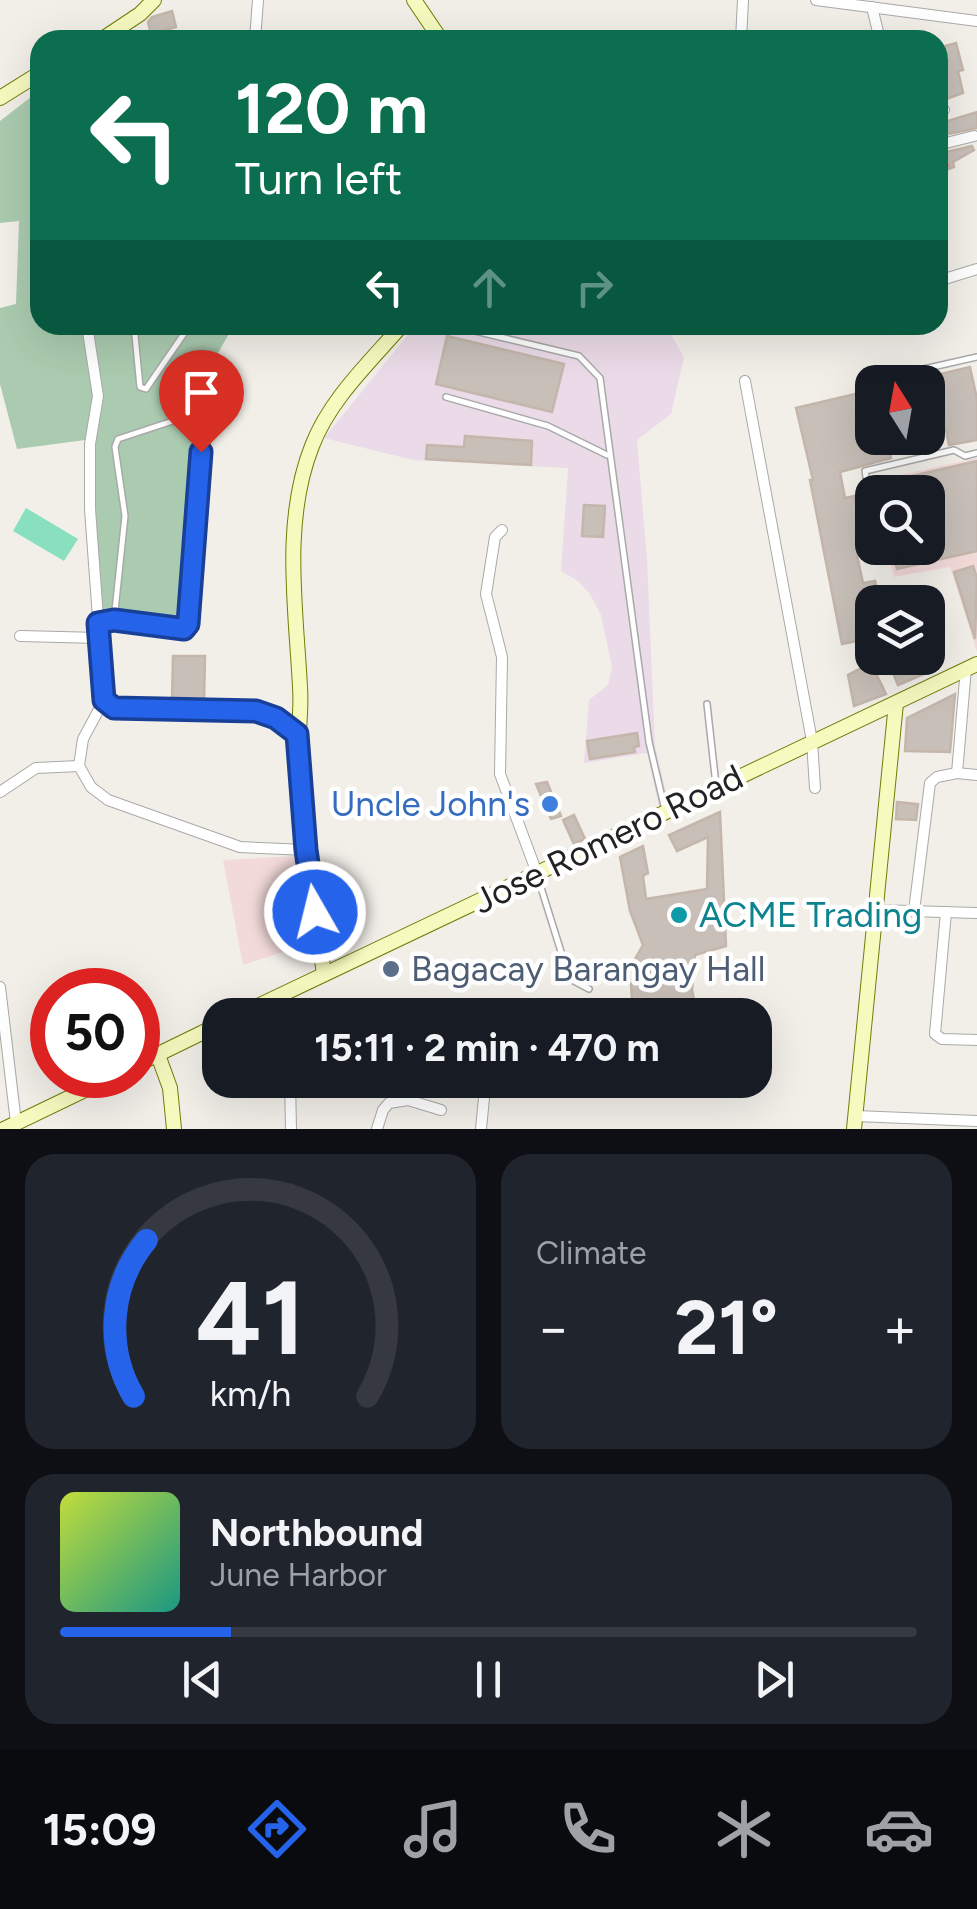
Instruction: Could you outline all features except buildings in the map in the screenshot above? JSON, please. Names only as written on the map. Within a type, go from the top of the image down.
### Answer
[{"type":"main road","points":[[116,30],[154,0]]},
{"type":"main road","points":[[414,0],[434,30]]},
{"type":"main road","points":[[0,98],[30,79]]},
{"type":"main road","points":[[324,974],[306,850],[297,734],[301,699],[292,539],[311,447],[334,404],[393,335]]},
{"type":"main road","name":"Jose Romero Road","points":[[275,998],[972,666]]},
{"type":"main road","points":[[855,1123],[896,703]]},
{"type":"main road","points":[[160,1053],[202,1033]]},
{"type":"main road","points":[[160,1060],[170,1088],[174,1129]]},
{"type":"main road","points":[[10,1126],[68,1098]]},
{"type":"street","points":[[256,30],[258,0]]},
{"type":"street","points":[[742,30],[743,0]]},
{"type":"street","points":[[816,0],[977,21]]},
{"type":"street","points":[[872,7],[878,30]]},
{"type":"street","points":[[948,142],[974,136]]},
{"type":"street","points":[[948,278],[977,269]]},
{"type":"street","points":[[89,335],[98,396],[90,444],[90,509],[104,700],[82,739],[79,766],[91,787],[108,800],[240,847],[306,850]]},
{"type":"street","points":[[745,382],[812,741],[815,788]]},
{"type":"street","points":[[502,530],[495,537],[486,594],[502,657],[500,774],[536,873]]},
{"type":"street","points":[[20,636],[100,638]]},
{"type":"street","points":[[957,773],[972,666]]},
{"type":"street","points":[[104,700],[114,708],[256,711],[276,718],[297,734]]},
{"type":"street","points":[[0,792],[36,768],[79,766]]},
{"type":"street","points":[[914,911],[930,783],[937,777],[957,773],[977,775]]},
{"type":"street","points":[[876,910],[977,912]]},
{"type":"street","points":[[946,912],[935,1034],[942,1039],[977,1040]]},
{"type":"street","points":[[0,987],[10,1126]]},
{"type":"street","points":[[285,993],[285,998]]},
{"type":"street","points":[[291,1098],[292,1129]]},
{"type":"street","points":[[481,1129],[484,1098]]},
{"type":"street","points":[[377,1129],[390,1102],[408,1100],[441,1110]]},
{"type":"street","points":[[855,1123],[977,1121]]},
{"type":"lane","points":[[135,335],[140,387],[146,389],[183,335]]},
{"type":"lane","points":[[492,335],[579,356],[600,378],[649,742],[666,813]]},
{"type":"lane","points":[[942,365],[977,357]]},
{"type":"lane","points":[[446,397],[548,426],[608,455]]},
{"type":"lane","points":[[98,623],[114,620],[184,629],[188,624],[203,418],[200,412],[118,439],[115,447],[124,516],[114,620]]},
{"type":"lane","points":[[866,475],[865,471],[954,450],[966,456],[977,453]]},
{"type":"lane","points":[[707,704],[716,788]]},
{"type":"lane","points":[[536,873],[566,971],[572,980],[589,989]]},
{"type":"shaded area","points":[[408,335],[671,335],[684,357],[671,414],[637,440],[655,746],[669,805],[660,811],[647,753],[584,763],[589,700],[608,685],[612,667],[601,615],[590,594],[561,571],[568,468],[413,460],[324,438]]},
{"type":"shaded area","points":[[977,458],[977,652],[950,567],[894,577],[891,565],[945,565],[945,475],[899,475]]},
{"type":"shaded area","points":[[295,856],[313,942],[243,965],[223,860]]},
{"type":"green space","points":[[30,98],[30,335],[228,335],[183,414],[211,411],[195,636],[103,627],[85,440],[17,449],[0,384],[0,308],[16,304],[19,221],[0,223],[0,121]]},
{"type":"green space","points":[[26,508],[78,539],[64,561],[13,531]]},
{"type":"place","name":"Uncle John's","points":[[550,804]]},
{"type":"place","name":"ACME Trading","points":[[679,915]]},
{"type":"place","name":"Bagacay Barangay Hall","points":[[391,969]]},
{"type":"route","points":[[201,452],[188,624],[184,629],[114,620],[98,623],[104,700],[114,708],[256,711],[276,718],[297,734],[315,912]]}]
